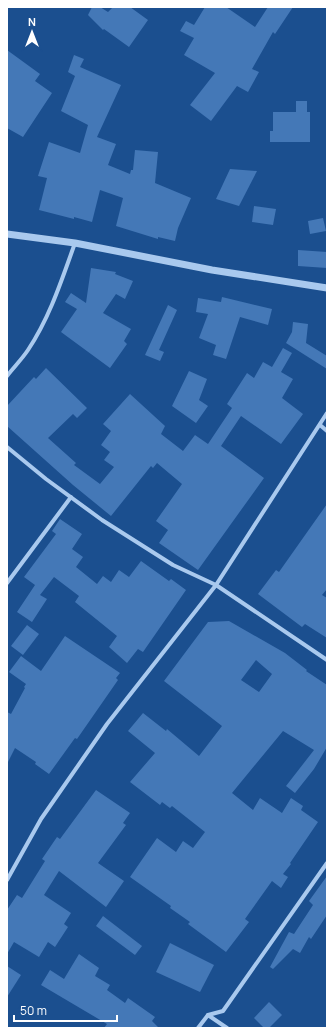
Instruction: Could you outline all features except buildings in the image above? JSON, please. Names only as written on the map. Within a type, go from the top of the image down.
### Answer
[{"type":"street","points":[[7,234],[75,243],[212,270],[327,288]]},
{"type":"street","points":[[7,376],[28,350],[45,321],[58,291],[75,243]]},
{"type":"street","points":[[7,880],[41,819],[107,724],[216,585],[327,413]]},
{"type":"street","points":[[320,426],[327,431]]},
{"type":"street","points":[[7,447],[102,520],[173,565],[216,585],[327,660]]},
{"type":"street","points":[[7,583],[71,497]]},
{"type":"street","points":[[198,1028],[208,1015],[223,1011],[327,863]]},
{"type":"street","points":[[208,1015],[227,1028]]}]
